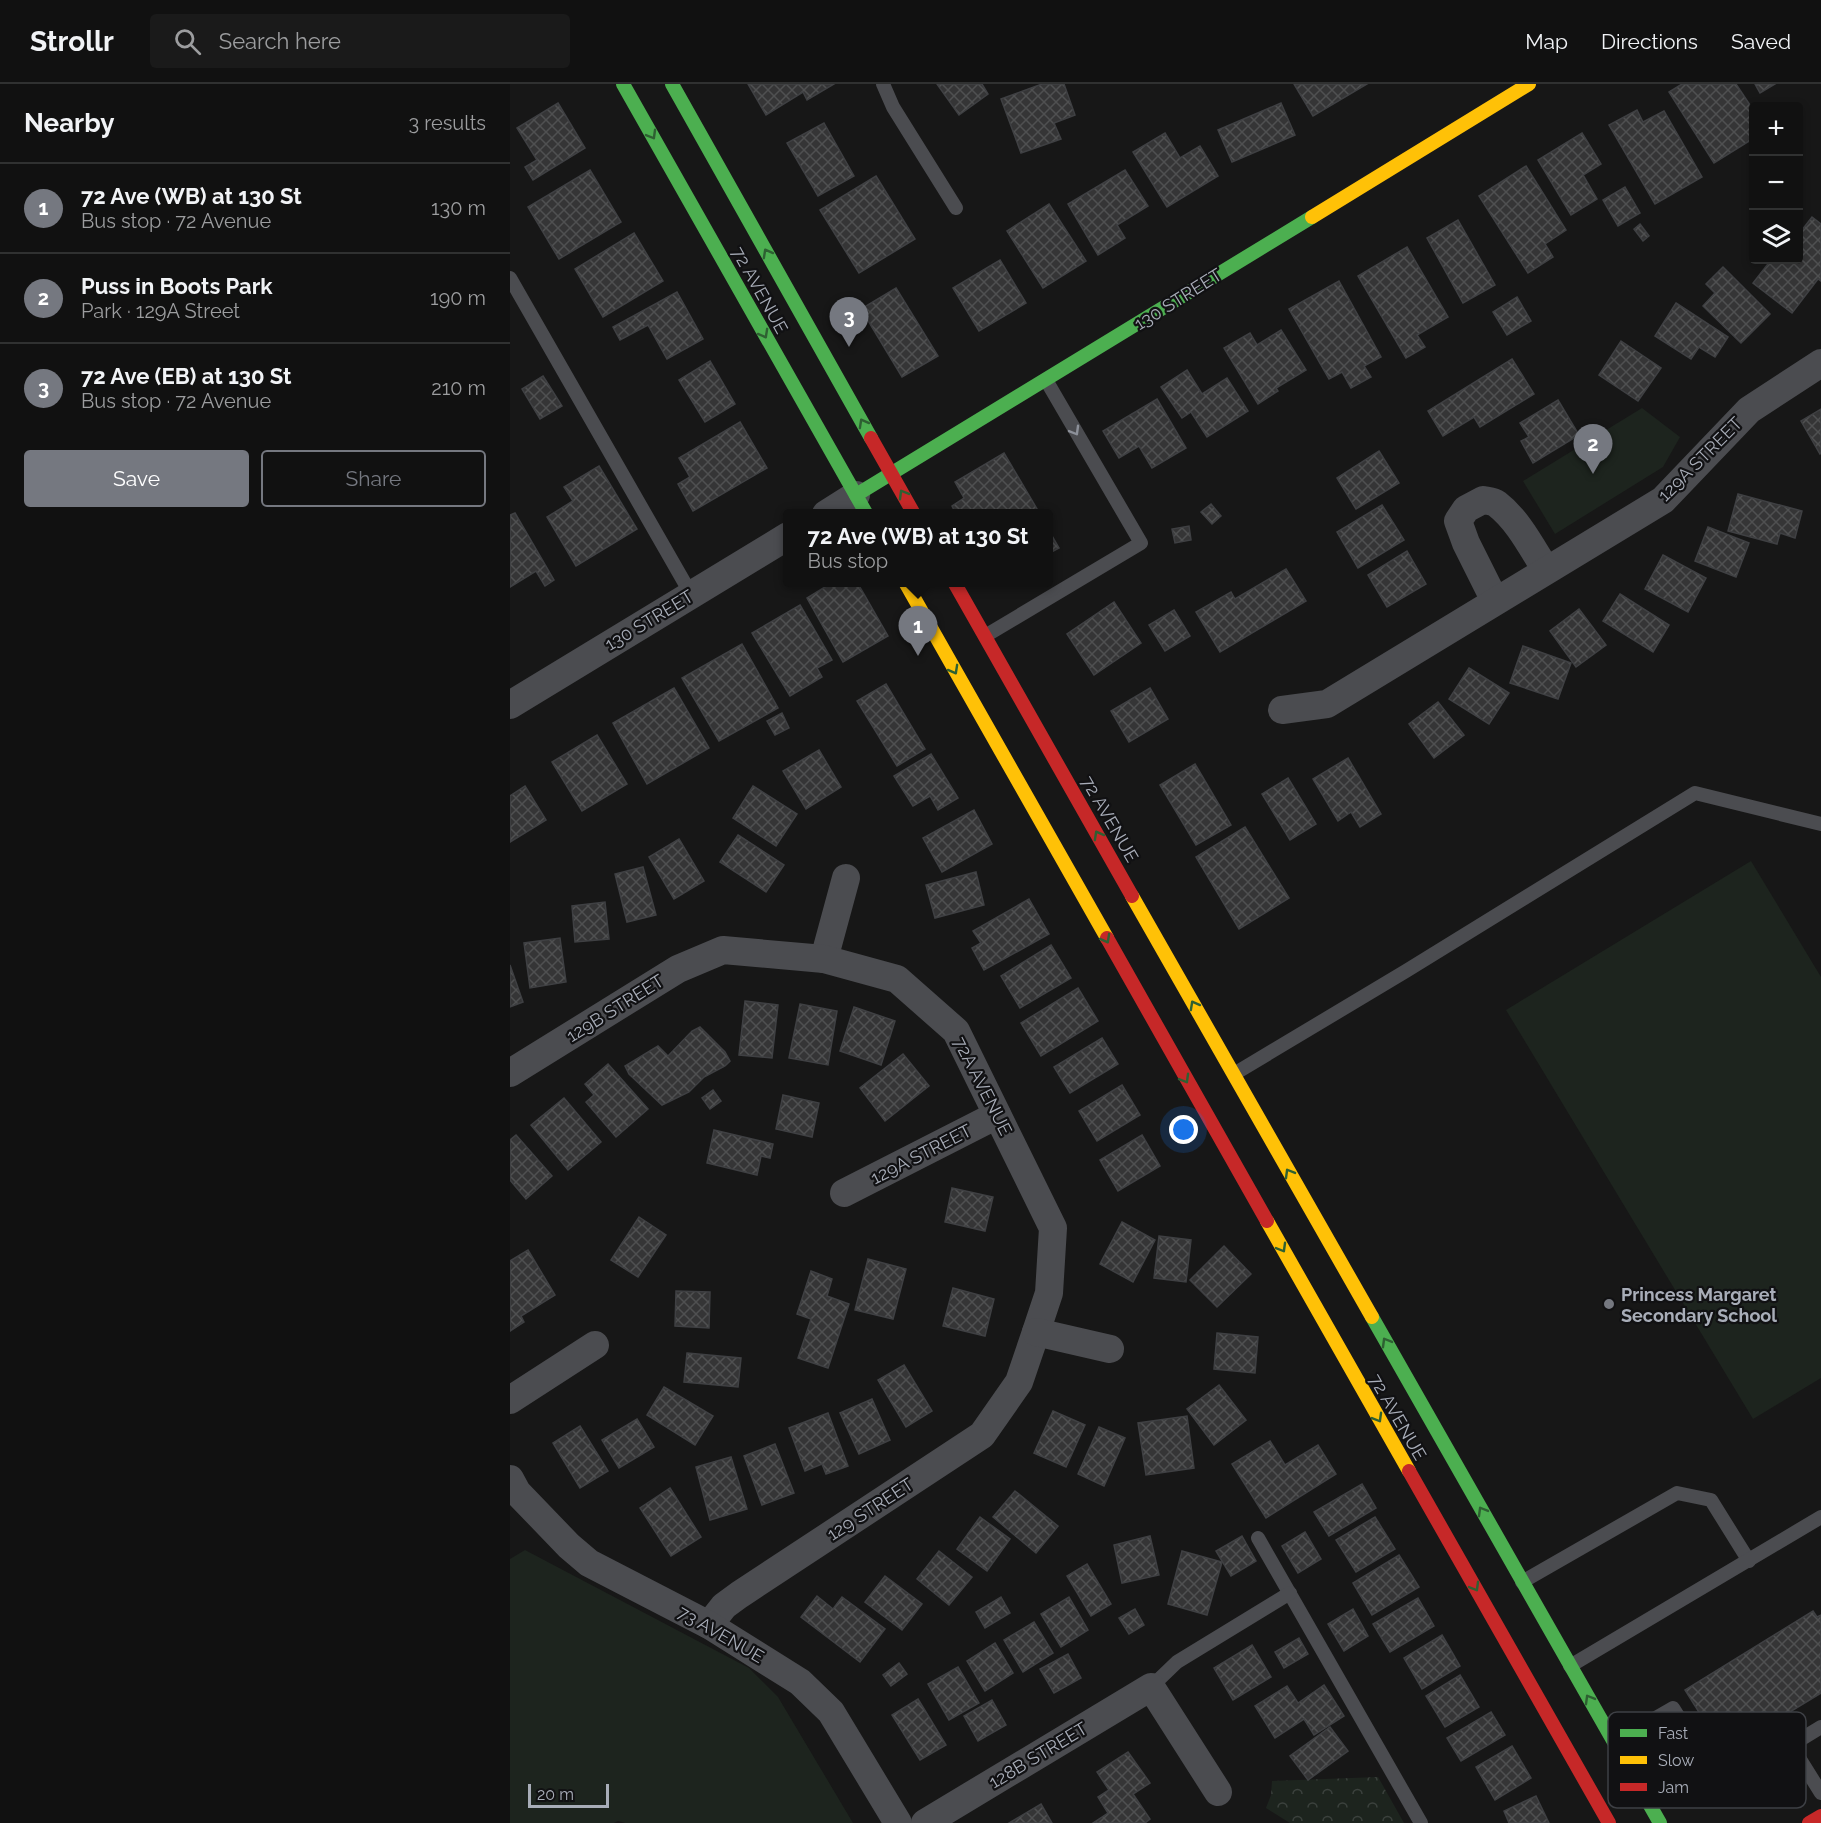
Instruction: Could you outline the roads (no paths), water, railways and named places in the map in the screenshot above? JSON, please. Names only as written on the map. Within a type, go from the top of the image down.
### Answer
[{"type":"main road","name":"72 AVENUE","points":[[623,84],[861,504]]},
{"type":"main road","name":"72 AVENUE","points":[[672,84],[912,509]]},
{"type":"main road","name":"130 STREET","points":[[861,504],[892,474],[1529,84]]},
{"type":"main road","name":"72 AVENUE","points":[[908,587],[1609,1823]]},
{"type":"main road","name":"72 AVENUE","points":[[957,587],[1608,1732]]},
{"type":"main road","points":[[1156,1028],[1185,1041]]},
{"type":"main road","points":[[1218,1071],[1233,1074]]},
{"type":"main road","name":"72 AVENUE","points":[[1651,1808],[1660,1823]]},
{"type":"main road","points":[[1809,1823],[1821,1816]]},
{"type":"street","name":"129A STREET","points":[[1282,710],[1327,704],[1663,500],[1749,410],[1821,363]]},
{"type":"street","points":[[1495,601],[1466,543],[1458,521],[1466,509],[1483,500],[1495,502],[1509,516],[1546,570]]},
{"type":"street","name":"130 STREET","points":[[842,509],[861,504]]},
{"type":"street","name":"130 STREET","points":[[510,705],[783,539]]},
{"type":"street","points":[[824,958],[846,878]]},
{"type":"street","name":"72A AVENUE","points":[[723,950],[824,958],[897,979],[956,1031],[1053,1228],[1049,1293],[1019,1382]]},
{"type":"street","name":"129B STREET","points":[[510,1073],[678,969],[723,950]]},
{"type":"street","name":"129A STREET","points":[[844,1193],[997,1114]]},
{"type":"street","points":[[1036,1332],[1110,1349]]},
{"type":"street","points":[[510,1400],[595,1345]]},
{"type":"street","name":"129 STREET","points":[[709,1625],[724,1606],[739,1595],[982,1435],[1019,1382]]},
{"type":"street","name":"73 AVENUE","points":[[510,1479],[517,1492],[569,1546],[589,1563],[709,1625],[801,1682],[817,1696],[831,1712],[898,1823]]},
{"type":"street","points":[[1151,1687],[1218,1792]]},
{"type":"street","name":"128B STREET","points":[[925,1823],[1151,1687]]},
{"type":"lane","points":[[883,84],[893,107],[956,208]]},
{"type":"lane","points":[[510,278],[691,594]]},
{"type":"lane","points":[[984,636],[1141,543],[1046,380]]},
{"type":"lane","points":[[1233,1074],[1406,971],[1695,793],[1821,824]]},
{"type":"lane","points":[[1522,1582],[1677,1493],[1711,1500],[1749,1561]]},
{"type":"lane","points":[[1570,1666],[1821,1517]]},
{"type":"lane","points":[[1258,1538],[1421,1823]]},
{"type":"lane","points":[[1151,1687],[1177,1662],[1290,1593]]},
{"type":"lane","points":[[1806,1736],[1821,1727]]},
{"type":"lane","points":[[1806,1769],[1821,1793]]},
{"type":"place","name":"72 Ave (EB) at 130 St","points":[[849,347]]},
{"type":"place","name":"Puss in Boots Park","points":[[1593,474]]},
{"type":"place","name":"72 Ave (WB) at 130 St","points":[[918,656]]},
{"type":"place","name":"Princess Margaret Secondary School","points":[[1609,1304]]}]
